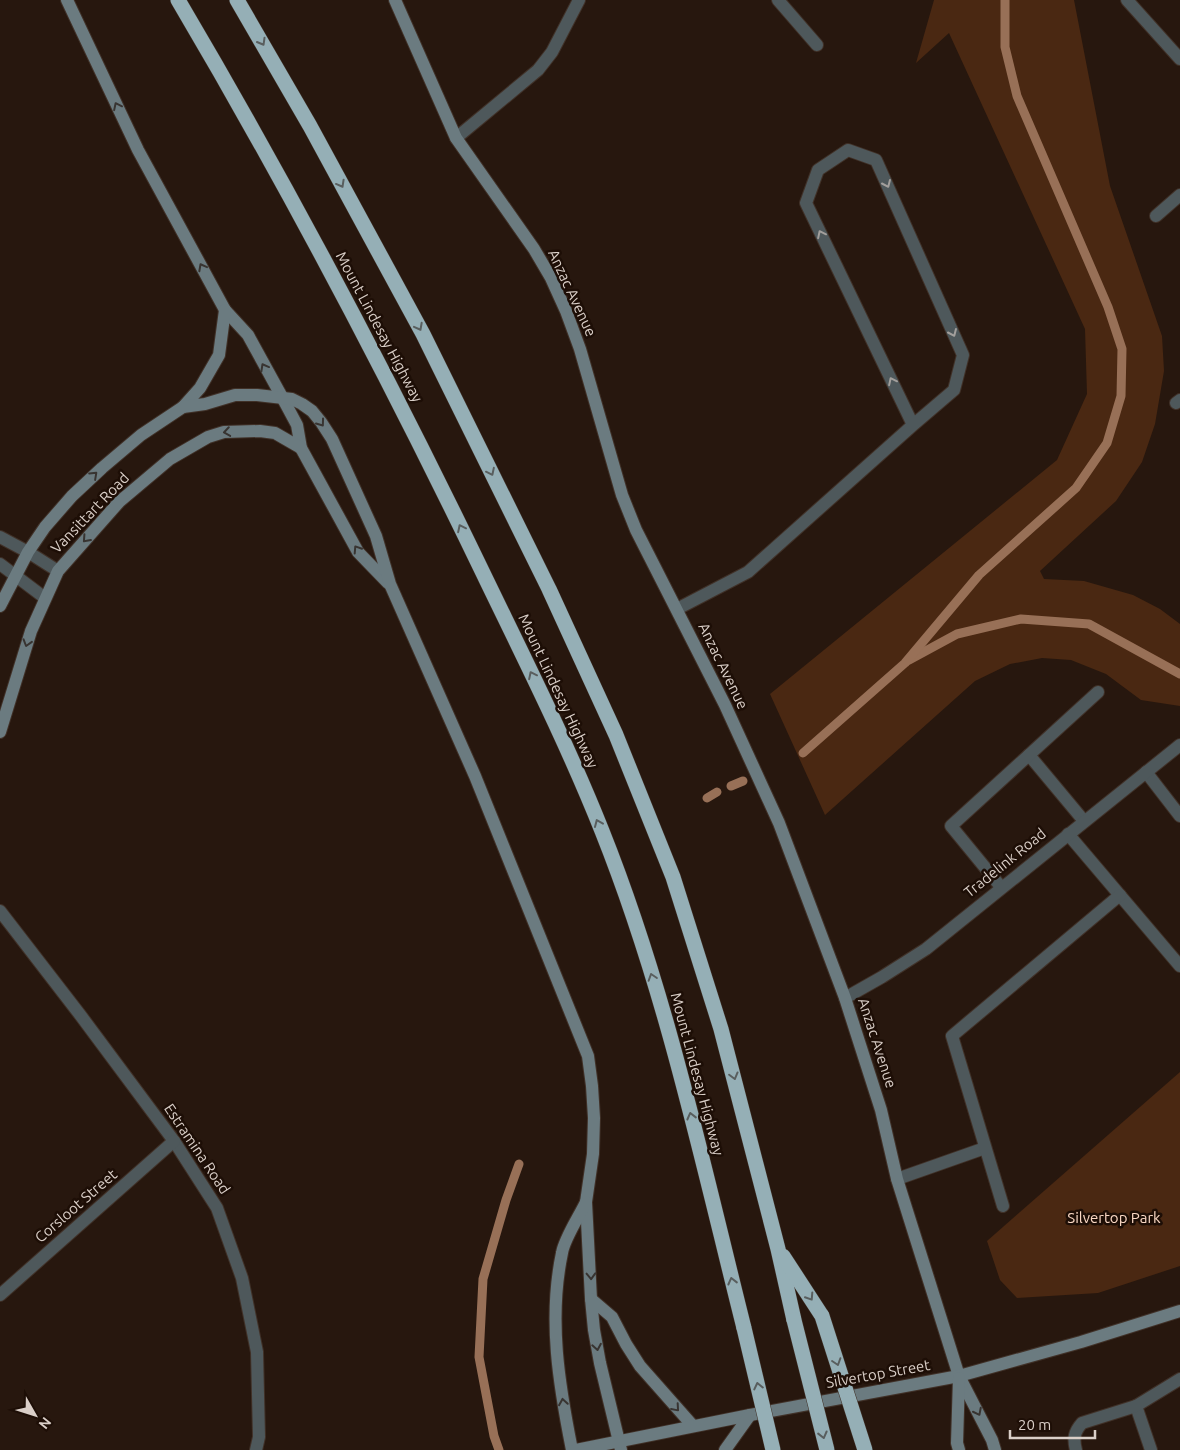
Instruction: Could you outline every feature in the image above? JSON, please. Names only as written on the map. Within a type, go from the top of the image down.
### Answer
[{"type":"highway","name":"Mount Lindesay Highway","points":[[178,0],[279,176],[393,391],[561,736],[599,824],[637,929],[666,1023],[744,1328],[773,1450]]},
{"type":"highway","points":[[237,0],[310,126],[423,334],[550,589],[616,735],[674,877],[721,1029],[778,1249],[826,1450]]},
{"type":"highway","points":[[778,1249],[822,1316],[865,1450]]},
{"type":"main road","points":[[67,0],[138,150],[225,310],[248,336],[297,425],[302,448],[358,552],[390,584]]},
{"type":"main road","name":"Anzac Avenue","points":[[395,0],[456,138],[534,249],[551,278],[566,310],[580,349],[622,495],[636,530],[725,705],[779,823],[845,998],[881,1110],[897,1179],[959,1376],[992,1440],[995,1450]]},
{"type":"main road","points":[[183,407],[200,388],[219,355],[225,310]]},
{"type":"main road","name":"Vansittart Road","points":[[0,606],[28,552],[45,527],[72,496],[141,435],[183,407],[206,404],[234,395],[282,398]]},
{"type":"main road","points":[[282,398],[302,404],[312,411],[332,439],[376,536],[390,584],[478,785],[588,1056],[594,1118],[593,1154],[586,1202],[591,1299],[600,1363],[620,1446]]},
{"type":"main road","name":"Vansittart Road","points":[[0,732],[31,631],[58,571],[119,502],[170,459],[208,437],[224,432],[260,431],[275,433],[302,448]]},
{"type":"main road","points":[[572,1450],[556,1351],[556,1302],[562,1252],[586,1202]]},
{"type":"main road","points":[[591,1299],[612,1317],[640,1366],[692,1426]]},
{"type":"main road","name":"Silvertop Street","points":[[576,1450],[620,1446],[692,1426],[959,1376],[1081,1342],[1180,1311]]},
{"type":"main road","name":"Anzac Avenue","points":[[959,1376],[957,1444],[959,1450]]},
{"type":"main road","points":[[726,1450],[750,1415]]},
{"type":"street","points":[[456,138],[538,70],[552,52],[579,0]]},
{"type":"street","points":[[778,0],[817,45]]},
{"type":"street","points":[[1127,0],[1180,59]]},
{"type":"street","points":[[677,609],[748,572],[954,390],[963,355],[876,160],[848,150],[818,170],[806,203],[913,425]]},
{"type":"street","points":[[1156,216],[1180,195]]},
{"type":"street","points":[[0,537],[58,571]]},
{"type":"street","points":[[0,564],[45,598]]},
{"type":"street","points":[[1001,887],[951,826],[1098,692]]},
{"type":"street","name":"Tradelink Road","points":[[845,998],[882,977],[926,948],[1180,745]]},
{"type":"street","points":[[1029,755],[1084,820]]},
{"type":"street","points":[[1146,772],[1180,816]]},
{"type":"street","points":[[1068,834],[1180,966]]},
{"type":"street","points":[[1002,1206],[952,1036],[1120,895]]},
{"type":"street","name":"Estramina Road","points":[[0,911],[174,1141],[217,1208],[242,1278],[258,1352],[259,1437],[256,1450]]},
{"type":"street","name":"Corsloot Street","points":[[0,1295],[174,1141]]},
{"type":"street","points":[[897,1179],[986,1148]]},
{"type":"street","points":[[1076,1450],[1074,1438],[1076,1430],[1082,1423],[1136,1406],[1180,1379]]},
{"type":"street","points":[[1136,1406],[1151,1450]]},
{"type":"green space","points":[[934,0],[1074,0],[1110,186],[1162,336],[1164,371],[1155,424],[1142,462],[1116,501],[1040,571],[1044,579],[1084,581],[1133,595],[1160,609],[1180,624],[1180,706],[1141,700],[1106,674],[1071,660],[1042,658],[1010,664],[975,681],[825,815],[770,694],[1057,460],[1087,394],[1085,329],[949,33],[916,63]]},
{"type":"green space","name":"Silvertop Park","points":[[1180,1072],[1180,1266],[1098,1293],[1017,1298],[1000,1280],[987,1241]]},
{"type":"waterway","points":[[803,753],[905,663],[979,575],[1076,488],[1107,443],[1121,396],[1122,349],[1108,307],[1017,96],[1005,47],[1005,0]]},
{"type":"waterway","points":[[909,660],[957,634],[1021,619],[1089,624],[1180,674]]},
{"type":"waterway","points":[[731,786],[743,781]]},
{"type":"waterway","points":[[707,798],[717,792]]},
{"type":"waterway","points":[[499,1450],[494,1436],[479,1357],[483,1279],[506,1200],[519,1164]]}]
